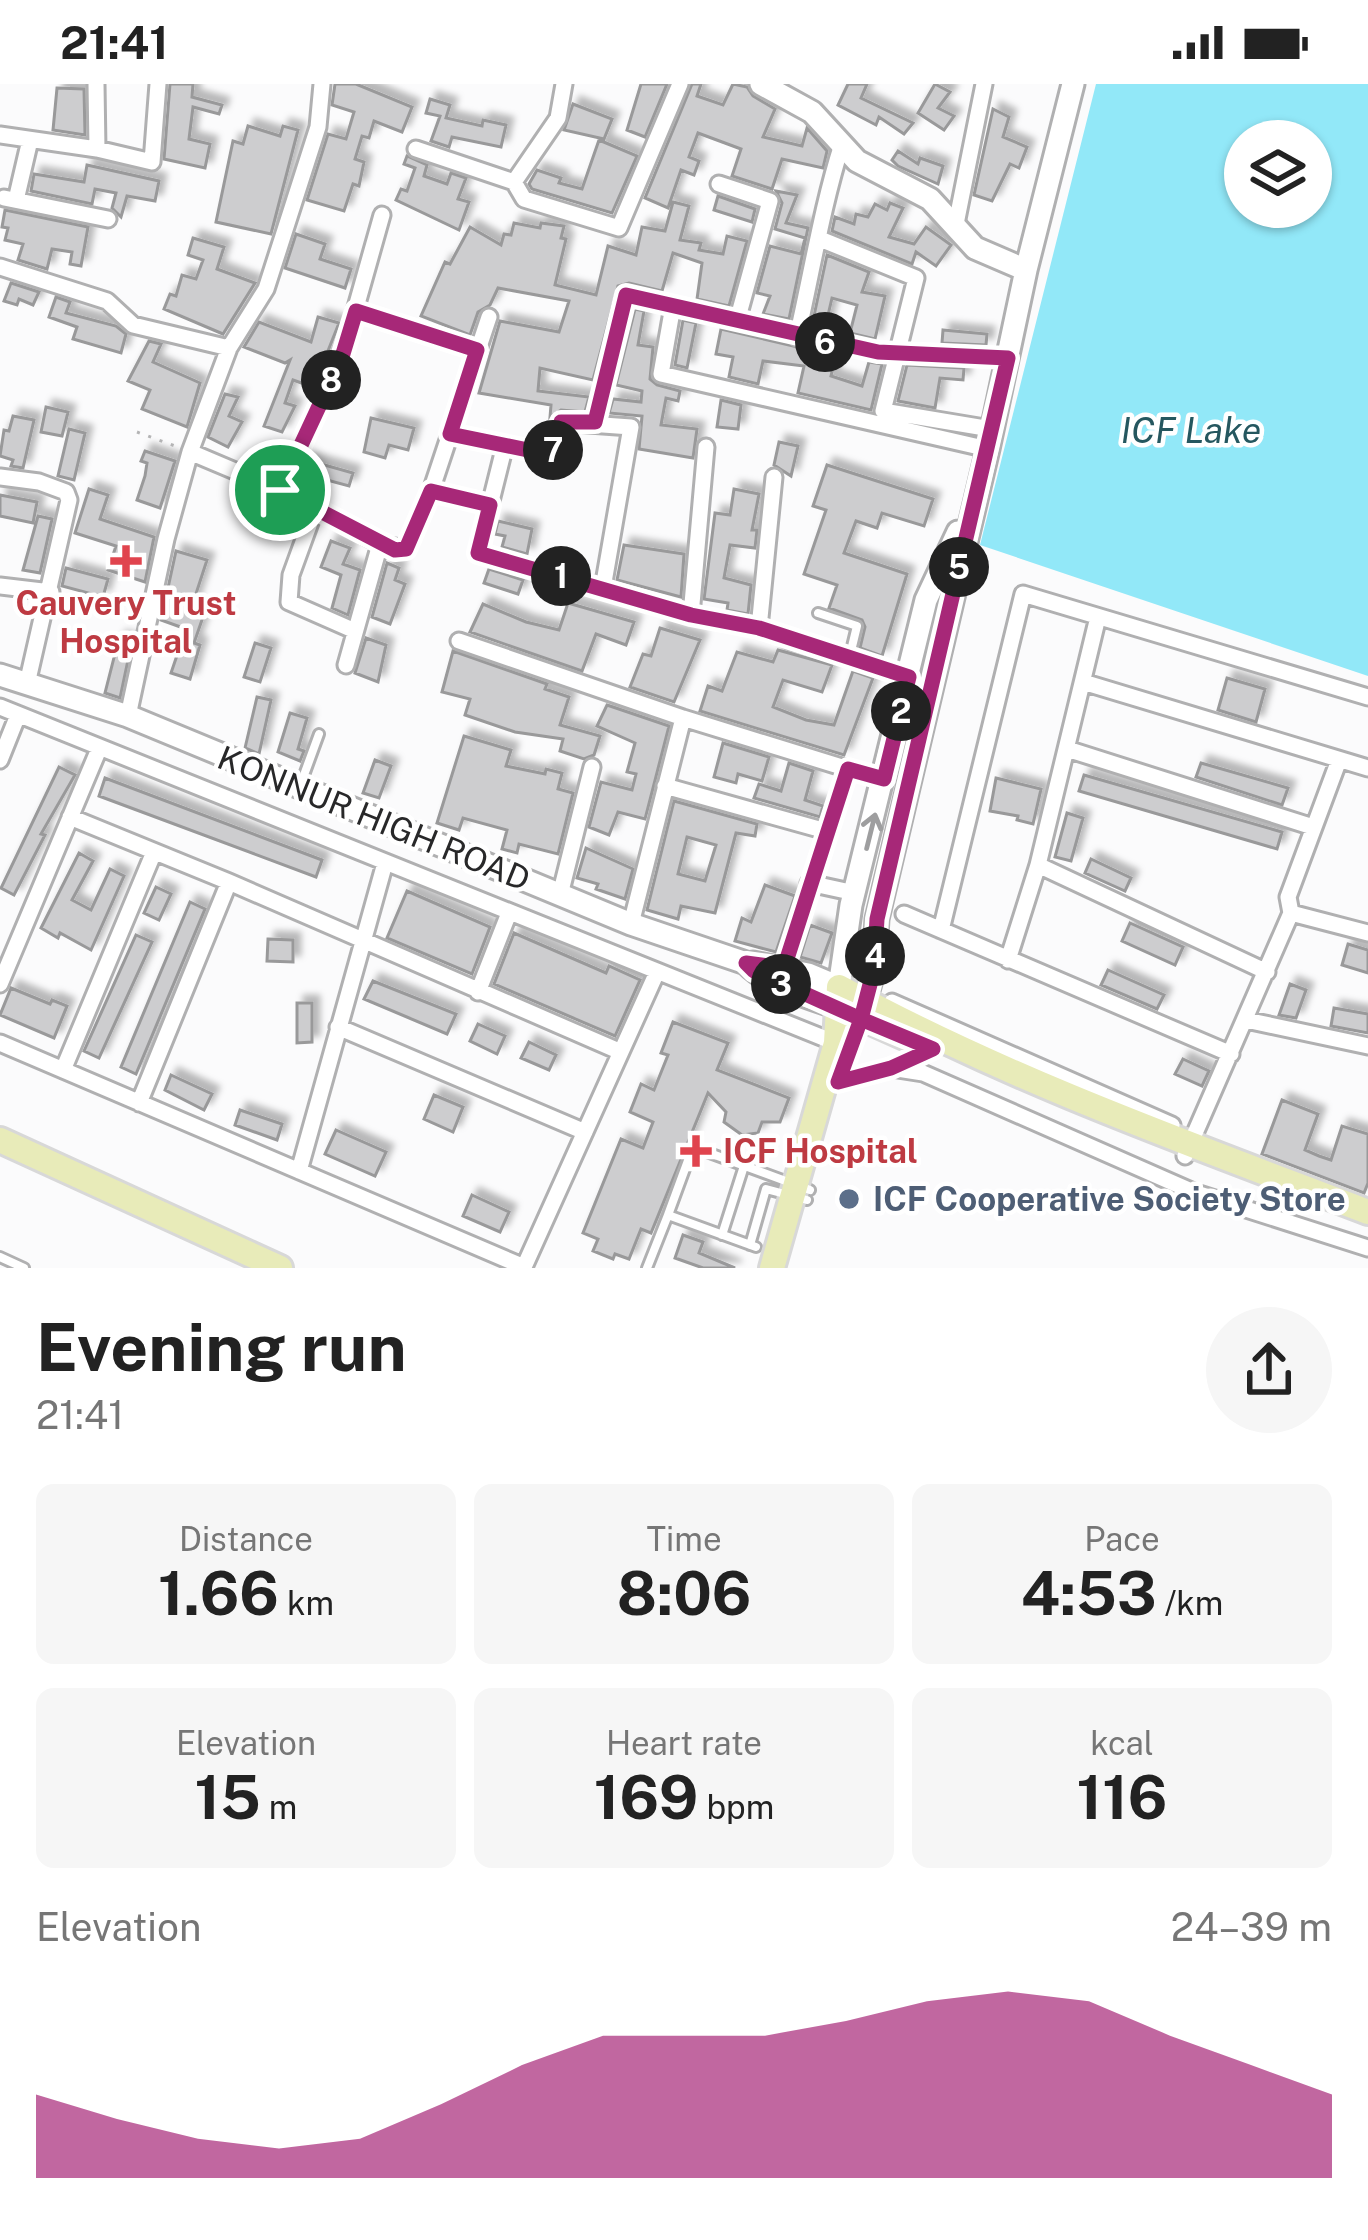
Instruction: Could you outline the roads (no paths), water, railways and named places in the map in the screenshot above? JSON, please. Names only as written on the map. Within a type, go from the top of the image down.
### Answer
[{"type":"main road","points":[[760,84],[785,90],[856,161],[930,199],[975,248],[1026,270]]},
{"type":"main road","points":[[787,1268],[836,1043],[874,969],[881,904],[1072,84]]},
{"type":"main road","points":[[760,1254],[800,1192],[838,1082],[858,1003],[855,891],[926,600],[977,488]]},
{"type":"main road","name":"KONNUR HIGH ROAD","points":[[0,675],[128,716],[631,924],[746,963],[784,968],[858,1003],[933,1049],[1191,1145],[1368,1227]]},
{"type":"main road","name":"KONNUR HIGH ROAD","points":[[746,963],[799,993],[858,1003]]},
{"type":"main road","points":[[858,1003],[1191,1145],[1368,1209]]},
{"type":"main road","points":[[0,1140],[280,1268]]},
{"type":"main road","points":[[0,1154],[242,1268]]},
{"type":"street","points":[[96,84],[97,149]]},
{"type":"street","points":[[0,135],[97,149],[152,163],[158,84]]},
{"type":"street","points":[[128,716],[166,538],[190,452],[229,348],[266,289],[318,127],[322,84]]},
{"type":"street","points":[[514,182],[558,118],[564,84]]},
{"type":"street","points":[[416,149],[514,182],[524,199],[619,228],[680,84]]},
{"type":"street","points":[[956,224],[984,84]]},
{"type":"street","points":[[30,140],[5,201],[108,219]]},
{"type":"street","points":[[796,337],[820,239],[824,201],[842,144]]},
{"type":"street","points":[[719,184],[770,201],[737,321]]},
{"type":"street","points":[[280,490],[342,357],[382,214]]},
{"type":"street","points":[[820,239],[916,278],[883,411],[989,439]]},
{"type":"street","points":[[0,266],[107,301],[133,325],[229,348]]},
{"type":"street","points":[[595,422],[626,295],[796,337],[896,352],[1008,358]]},
{"type":"street","points":[[673,306],[662,374],[989,439]]},
{"type":"street","points":[[356,311],[477,350]]},
{"type":"street","points":[[190,452],[280,490],[380,544],[406,549],[431,491],[489,316]]},
{"type":"street","points":[[450,434],[552,455],[561,422],[632,427],[603,588]]},
{"type":"street","points":[[505,446],[478,553],[691,615],[759,628],[909,677]]},
{"type":"street","points":[[691,615],[706,447]]},
{"type":"street","points":[[0,477],[39,482],[66,492],[68,514],[27,684]]},
{"type":"street","points":[[759,628],[774,477]]},
{"type":"street","points":[[431,491],[490,505]]},
{"type":"street","points":[[315,509],[292,575],[289,602],[356,631]]},
{"type":"street","points":[[346,665],[380,544]]},
{"type":"street","points":[[0,586],[51,592]]},
{"type":"street","points":[[941,930],[1023,594],[1368,697]]},
{"type":"street","points":[[1008,960],[1038,865],[1098,617]]},
{"type":"street","points":[[459,641],[683,718],[884,779]]},
{"type":"street","points":[[1084,682],[1368,768]]},
{"type":"street","points":[[0,707],[836,1043]]},
{"type":"street","points":[[0,760],[18,715]]},
{"type":"street","points":[[631,924],[683,718]]},
{"type":"street","points":[[0,984],[99,749]]},
{"type":"street","points":[[1067,749],[1313,827]]},
{"type":"street","points":[[1191,1145],[1291,913],[1288,897],[1339,760]]},
{"type":"street","points":[[560,895],[592,767]]},
{"type":"street","points":[[784,968],[848,769]]},
{"type":"street","points":[[665,786],[826,832]]},
{"type":"street","points":[[70,818],[621,1052]]},
{"type":"street","points":[[63,1070],[154,851]]},
{"type":"street","points":[[298,1171],[386,863]]},
{"type":"street","points":[[1038,865],[1267,972]]},
{"type":"street","points":[[139,1103],[229,882]]},
{"type":"street","points":[[809,883],[855,891],[881,904]]},
{"type":"street","points":[[478,992],[509,913]]},
{"type":"street","points":[[1291,913],[1368,933]]},
{"type":"street","points":[[904,914],[1232,1054]]},
{"type":"street","points":[[0,1043],[524,1267],[657,972]]},
{"type":"street","points":[[1246,1020],[1368,1046]]},
{"type":"street","points":[[338,1027],[585,1132]]},
{"type":"street","points":[[838,1082],[891,1068],[933,1049]]},
{"type":"street","points":[[891,1068],[923,1073],[1196,1193],[1368,1248]]},
{"type":"lane","points":[[818,613],[857,626],[849,660]]},
{"type":"lane","points":[[300,787],[319,734]]},
{"type":"lane","points":[[647,1268],[693,1147],[800,1192]]},
{"type":"lane","points":[[722,1235],[744,1166]]},
{"type":"lane","points":[[668,1215],[760,1254]]},
{"type":"lane","points":[[0,1257],[24,1268]]},
{"type":"water","name":"ICF Lake","points":[[1096,84],[1368,84],[1368,676],[980,545]]},
{"type":"place","name":"Cauvery Trust Hospital","points":[[126,561]]},
{"type":"place","name":"ICF Hospital","points":[[696,1151]]},
{"type":"place","name":"ICF Cooperative Society Store","points":[[849,1199]]}]
